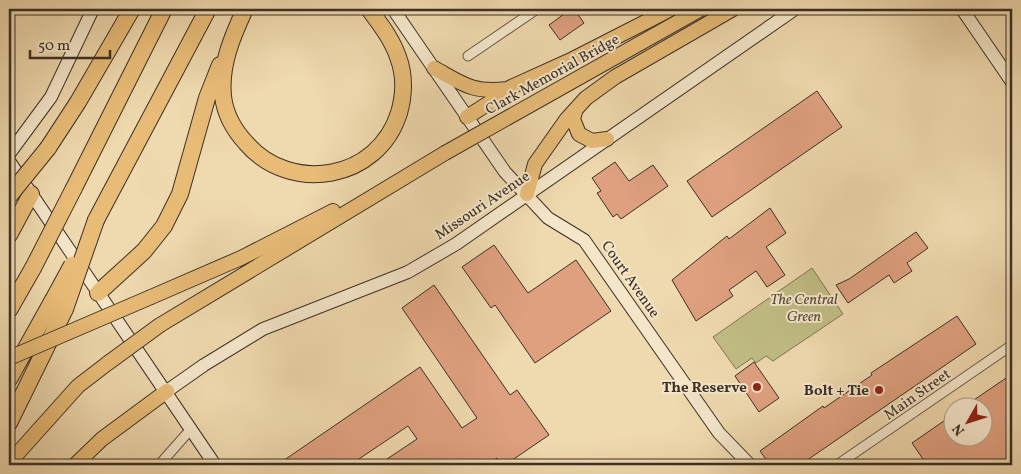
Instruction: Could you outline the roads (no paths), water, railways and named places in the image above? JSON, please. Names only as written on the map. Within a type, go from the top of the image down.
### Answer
[{"type":"highway","points":[[9,196],[48,148],[78,102],[132,9]]},
{"type":"highway","points":[[9,310],[33,268],[164,9]]},
{"type":"highway","points":[[9,423],[96,220],[208,9]]},
{"type":"highway","points":[[242,15],[227,51],[223,74],[223,95],[229,118],[238,134],[266,162],[287,171],[320,175],[358,163],[374,152],[387,138],[400,109],[403,86],[398,58],[385,31],[369,9]]},
{"type":"highway","points":[[98,293],[144,250],[164,226],[180,194],[207,98],[242,15]]},
{"type":"highway","points":[[9,235],[31,194]]},
{"type":"highway","points":[[9,379],[59,304]]},
{"type":"main road","points":[[434,68],[475,90],[507,89],[599,46],[670,9]]},
{"type":"main road","name":"Clark Memorial Bridge","points":[[445,153],[701,9]]},
{"type":"main road","points":[[527,194],[535,164],[576,109],[615,77],[734,9]]},
{"type":"main road","points":[[467,117],[500,96],[507,89]]},
{"type":"main road","points":[[576,109],[573,119],[578,134],[592,141],[606,139]]},
{"type":"main road","points":[[9,358],[241,258],[445,153]]},
{"type":"main road","points":[[9,463],[78,386],[160,325],[445,153]]},
{"type":"main road","points":[[75,465],[102,439],[167,391]]},
{"type":"street","points":[[9,154],[51,97],[93,9]]},
{"type":"street","name":"Court Avenue","points":[[392,9],[505,172],[548,218],[584,240],[719,433],[750,465]]},
{"type":"street","points":[[468,56],[536,9]]},
{"type":"street","name":"Missouri Avenue","points":[[167,391],[204,365],[263,329],[408,272],[456,244],[795,9]]},
{"type":"street","points":[[962,9],[1012,82]]},
{"type":"street","points":[[9,161],[216,465]]},
{"type":"street","name":"Main Street","points":[[837,465],[1012,345]]},
{"type":"street","points":[[159,465],[191,429]]},
{"type":"place","name":"The Reserve","points":[[757,387]]},
{"type":"place","name":"Bolt + Tie","points":[[879,390]]},
{"type":"park label","name":"The Central Green","points":[[804,308]]}]
